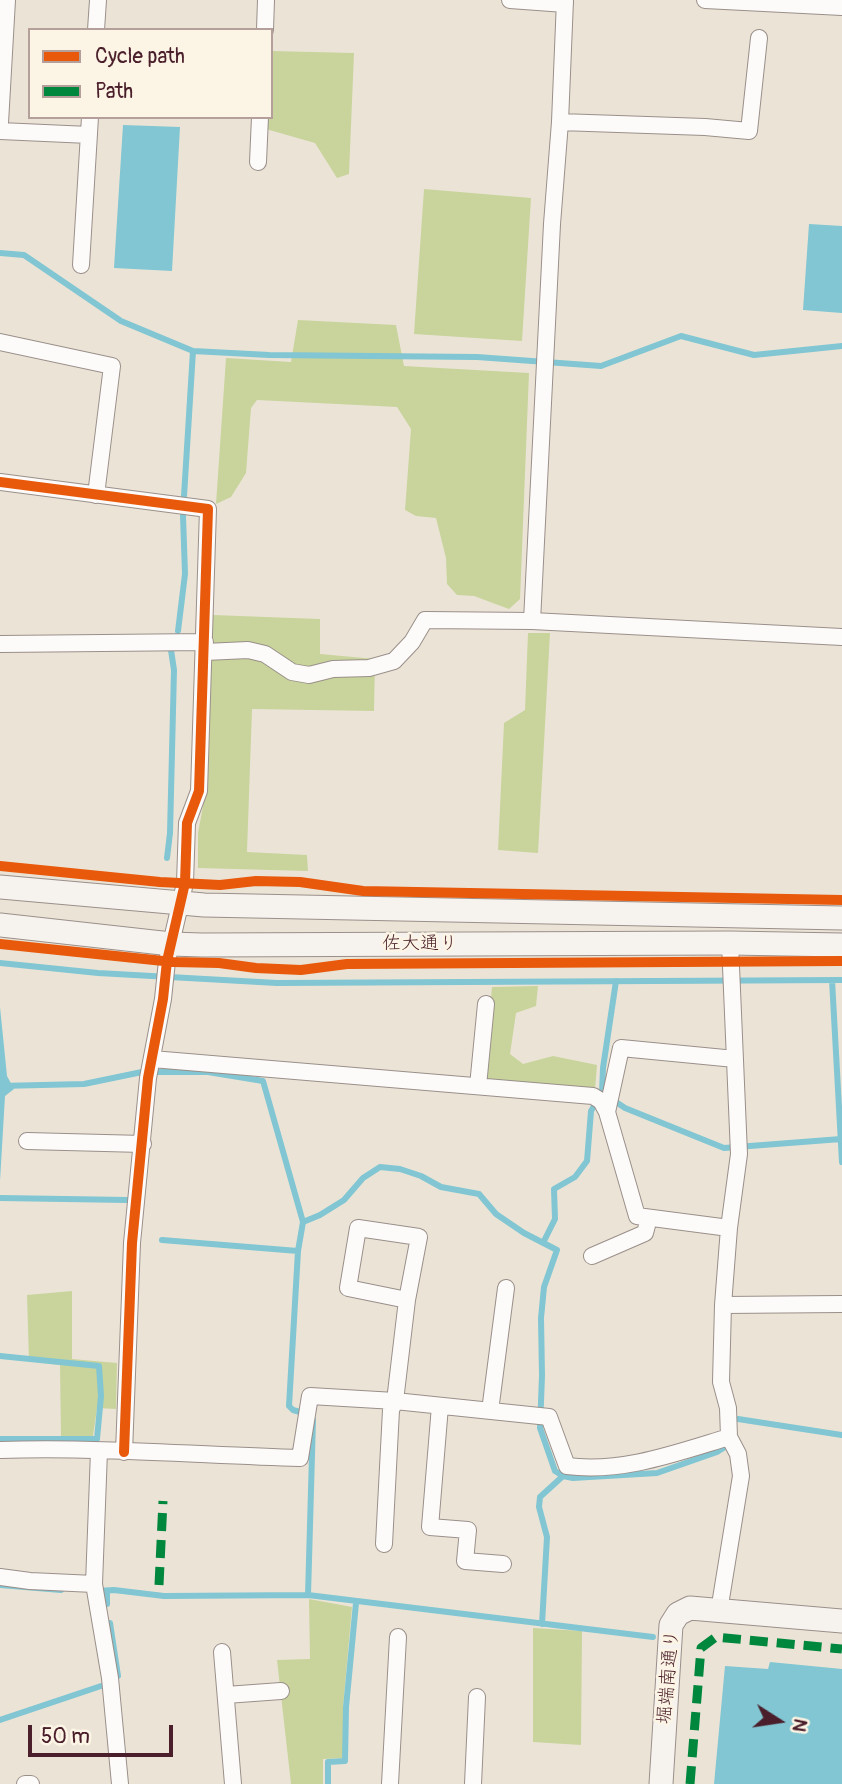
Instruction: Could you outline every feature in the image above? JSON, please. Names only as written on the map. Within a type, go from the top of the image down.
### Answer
[{"type":"main road","name":"佐大通り","points":[[0,887],[181,903],[842,918]]},
{"type":"main road","name":"佐大通り","points":[[0,925],[171,944],[842,945]]},
{"type":"main road","name":"堀端南通り","points":[[661,1784],[671,1625],[678,1614],[691,1608],[842,1621]]},
{"type":"street","points":[[0,123],[7,0]]},
{"type":"street","points":[[96,28],[98,0]]},
{"type":"street","points":[[265,28],[267,0]]},
{"type":"street","points":[[510,0],[565,2],[532,621]]},
{"type":"street","points":[[705,0],[842,7]]},
{"type":"street","points":[[560,122],[749,131],[759,38]]},
{"type":"street","points":[[80,265],[90,119]]},
{"type":"street","points":[[258,162],[260,119]]},
{"type":"street","points":[[0,131],[89,135]]},
{"type":"street","points":[[0,342],[112,366],[96,495]]},
{"type":"street","points":[[0,482],[208,509],[199,791],[187,823],[185,884],[171,944],[150,1068],[132,1243],[124,1452]]},
{"type":"street","points":[[0,644],[248,650],[265,654],[292,672],[309,675],[333,669],[369,668],[394,661],[412,642],[425,620],[532,621],[842,637]]},
{"type":"street","points":[[719,1611],[741,1476],[738,1454],[729,1437],[728,1408],[721,1382],[723,1305],[739,1147],[730,943]]},
{"type":"street","points":[[478,1086],[486,1004]]},
{"type":"street","points":[[729,1228],[637,1216],[604,1101],[621,1048],[735,1059]]},
{"type":"street","points":[[150,1068],[478,1086],[604,1101]]},
{"type":"street","points":[[27,1141],[143,1144]]},
{"type":"street","points":[[592,1256],[645,1233],[649,1218]]},
{"type":"street","points":[[384,1544],[391,1410],[395,1401],[407,1300],[419,1237],[358,1228],[348,1288],[407,1300]]},
{"type":"street","points":[[490,1411],[506,1288]]},
{"type":"street","points":[[723,1305],[842,1304]]},
{"type":"street","points":[[0,1450],[74,1448],[300,1458],[310,1396],[395,1401],[549,1417],[566,1466],[585,1468],[635,1464],[729,1437]]},
{"type":"street","points":[[440,1406],[430,1527],[468,1530],[465,1561],[503,1564]]},
{"type":"street","points":[[99,1451],[96,1590],[110,1678],[120,1784]]},
{"type":"street","points":[[0,1577],[96,1590]]},
{"type":"street","points":[[390,1784],[398,1637]]},
{"type":"street","points":[[222,1652],[233,1784]]},
{"type":"street","points":[[226,1695],[281,1691]]},
{"type":"street","points":[[473,1784],[477,1697]]},
{"type":"street","points":[[25,1784],[31,1784]]},
{"type":"green space","points":[[273,51],[354,53],[349,174],[337,178],[315,143],[266,129],[267,119],[273,119]]},
{"type":"green space","points":[[424,189],[531,198],[522,341],[414,334]]},
{"type":"green space","points":[[298,320],[396,325],[404,366],[529,373],[520,599],[509,609],[474,596],[457,595],[447,584],[446,558],[436,518],[416,516],[405,510],[411,429],[397,407],[257,400],[251,408],[246,473],[231,497],[216,504],[226,358],[291,362]]},
{"type":"green space","points":[[213,615],[320,619],[320,654],[375,659],[374,711],[252,709],[247,852],[307,855],[308,871],[198,868],[198,833],[206,790]]},
{"type":"green space","points":[[528,633],[550,633],[538,853],[498,850],[504,723],[525,710]]},
{"type":"green space","points":[[538,986],[536,1006],[516,1013],[510,1054],[523,1064],[553,1056],[597,1065],[595,1089],[483,1080],[492,987]]},
{"type":"green space","points":[[72,1291],[72,1359],[117,1363],[116,1409],[97,1408],[93,1436],[61,1436],[60,1365],[29,1361],[27,1295]]},
{"type":"green space","points":[[309,1599],[352,1607],[343,1707],[343,1758],[323,1759],[323,1784],[291,1784],[277,1660],[310,1659]]},
{"type":"green space","points":[[533,1628],[582,1631],[581,1745],[533,1742]]},
{"type":"water","points":[[123,125],[180,127],[172,271],[114,268]]},
{"type":"water","points":[[809,224],[842,226],[842,313],[803,310]]},
{"type":"water","points":[[0,1007],[7,1076],[14,1089],[5,1096],[0,1181]]},
{"type":"water","points":[[770,1662],[842,1669],[842,1784],[714,1784],[725,1666],[768,1669]]},
{"type":"waterway","points":[[0,253],[24,255],[121,321],[193,351],[269,355],[477,357],[601,366],[681,336],[754,355],[842,346]]},
{"type":"waterway","points":[[184,496],[193,351]]},
{"type":"waterway","points":[[178,631],[185,574],[183,516]]},
{"type":"waterway","points":[[167,858],[174,670],[171,650]]},
{"type":"waterway","points":[[0,963],[98,973],[277,983],[842,980]]},
{"type":"waterway","points":[[832,980],[842,1162]]},
{"type":"waterway","points":[[543,1243],[555,1219],[554,1189],[575,1177],[587,1161],[591,1111],[602,1093],[603,1068],[616,981]]},
{"type":"waterway","points":[[0,1086],[84,1084],[142,1072],[208,1072],[263,1081],[303,1222],[298,1251],[289,1406],[307,1414]]},
{"type":"waterway","points":[[613,1100],[625,1108],[724,1148],[841,1139]]},
{"type":"waterway","points":[[303,1222],[344,1200],[363,1178],[380,1167],[400,1169],[441,1187],[479,1194],[496,1214],[524,1233],[557,1250],[544,1287],[541,1318],[540,1428],[555,1471],[573,1478],[657,1473],[725,1447]]},
{"type":"waterway","points":[[0,1198],[128,1200]]},
{"type":"waterway","points":[[162,1240],[298,1251]]},
{"type":"waterway","points":[[0,1356],[99,1366],[101,1396],[97,1439],[0,1439]]},
{"type":"waterway","points":[[738,1419],[842,1435]]},
{"type":"waterway","points":[[313,1420],[308,1595],[653,1637]]},
{"type":"waterway","points":[[542,1624],[547,1537],[539,1507],[540,1497],[563,1476]]},
{"type":"waterway","points":[[0,1585],[61,1590]]},
{"type":"waterway","points":[[97,1591],[114,1590],[164,1596],[308,1595]]},
{"type":"waterway","points":[[107,1591],[107,1604]]},
{"type":"waterway","points":[[328,1784],[328,1762],[345,1761],[346,1707],[356,1603]]},
{"type":"waterway","points":[[110,1623],[118,1676]]},
{"type":"waterway","points":[[0,1720],[101,1686]]},
{"type":"marked path","points":[[159,1585],[163,1501]]},
{"type":"marked path","points":[[690,1784],[701,1648],[716,1637],[842,1649]]},
{"type":"cycle path","points":[[0,482],[208,509],[199,791],[187,823],[185,883],[167,961],[163,999],[148,1078],[132,1243],[124,1452]]},
{"type":"cycle path","points":[[0,866],[160,882],[220,885],[256,881],[300,882],[363,891],[842,900]]},
{"type":"cycle path","points":[[0,944],[173,962],[301,970],[347,964],[842,961]]}]
